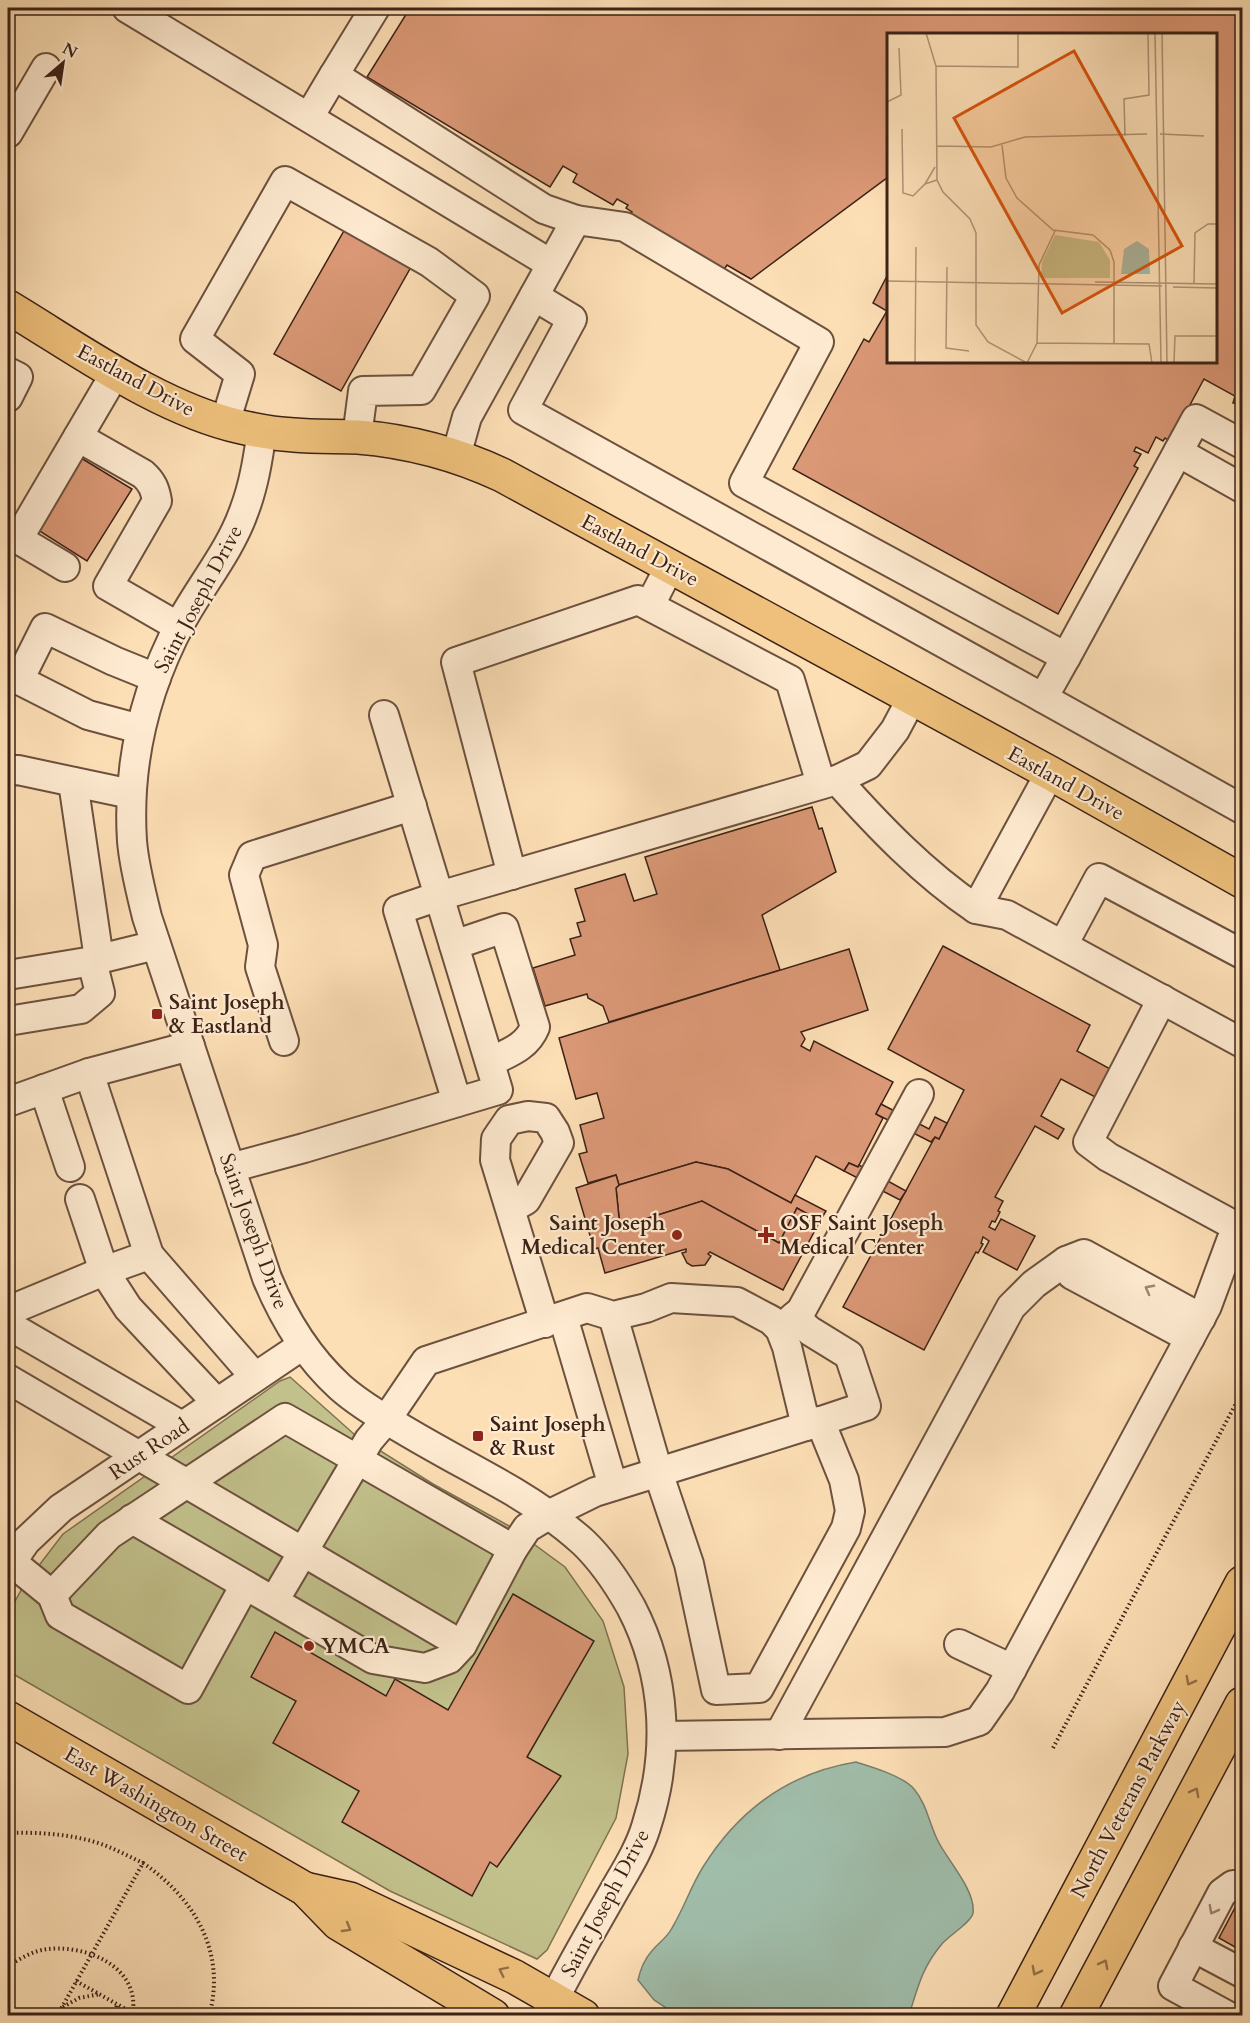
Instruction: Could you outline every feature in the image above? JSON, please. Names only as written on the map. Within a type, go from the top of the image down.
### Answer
[{"type":"main road","name":"Eastland Drive","points":[[8,307],[164,399],[225,423],[296,436],[357,437],[412,445],[456,456],[502,475],[1050,773],[1242,881]]},
{"type":"main road","name":"North Veterans Parkway","points":[[1013,2016],[1242,1583]]},
{"type":"main road","points":[[1076,2016],[1242,1704]]},
{"type":"main road","name":"East Washington Street","points":[[8,1718],[305,1889],[338,1923],[493,2016]]},
{"type":"main road","name":"East Washington Street","points":[[305,1889],[350,1899],[515,1977],[550,2007],[583,2016]]},
{"type":"street","points":[[127,8],[551,264]]},
{"type":"street","points":[[309,117],[375,8]]},
{"type":"street","points":[[8,132],[46,68]]},
{"type":"street","points":[[334,75],[544,209],[576,220],[625,226],[819,342],[722,520]]},
{"type":"street","points":[[225,423],[240,374],[195,339],[285,181],[429,262],[474,296],[421,390],[363,391],[357,437]]},
{"type":"street","points":[[456,456],[466,417],[576,220]]},
{"type":"street","points":[[534,296],[572,320],[523,410],[1242,810]]},
{"type":"street","points":[[8,372],[18,377],[8,397]]},
{"type":"street","points":[[65,567],[18,539],[116,372]]},
{"type":"street","points":[[1043,698],[1196,419],[1242,444]]},
{"type":"street","name":"Saint Joseph Drive","points":[[262,431],[254,477],[244,512],[178,627],[164,656],[144,709],[135,747],[131,794],[132,842],[136,868],[147,917],[267,1278],[277,1301],[303,1345],[340,1387],[370,1411],[550,1514],[584,1544],[606,1568],[624,1595],[649,1647],[659,1685],[662,1736],[657,1787],[646,1829],[638,1849],[550,2007]]},
{"type":"street","points":[[78,437],[143,474],[155,489],[157,501],[108,586],[178,627]]},
{"type":"street","points":[[1178,452],[1242,488]]},
{"type":"street","points":[[744,483],[1066,657]]},
{"type":"street","points":[[650,605],[670,566]]},
{"type":"street","points":[[512,874],[456,662],[638,600],[790,680],[829,782],[953,893],[976,909],[1007,915],[1242,1043]]},
{"type":"street","points":[[140,729],[88,715],[13,680],[45,628],[156,678]]},
{"type":"street","points":[[457,1102],[398,910],[512,874],[829,782],[868,765],[895,730],[912,698]]},
{"type":"street","points":[[230,1168],[498,1090],[384,715]]},
{"type":"street","points":[[8,771],[18,770],[131,794]]},
{"type":"street","points":[[976,909],[1050,773]]},
{"type":"street","points":[[8,1021],[81,1009],[100,993],[74,782]]},
{"type":"street","points":[[284,1041],[261,967],[263,945],[244,875],[252,856],[412,806]]},
{"type":"street","points":[[1063,945],[1099,878],[1242,954]]},
{"type":"street","points":[[454,945],[504,928],[535,1027],[531,1038],[522,1046],[490,1062]]},
{"type":"street","points":[[8,975],[96,960],[156,945]]},
{"type":"street","points":[[662,1736],[945,1732],[979,1721],[1000,1691],[1207,1306],[1231,1241],[1240,1225],[1108,1157],[1088,1142],[1162,999]]},
{"type":"street","points":[[8,1102],[89,1073],[190,1046]]},
{"type":"street","points":[[89,1073],[149,1255],[255,1377]]},
{"type":"street","points":[[44,1089],[70,1167]]},
{"type":"street","points":[[614,1316],[658,1472],[689,1564],[716,1690],[759,1688],[846,1528],[850,1511],[844,1480],[813,1423],[787,1347],[787,1323],[801,1311],[919,1094]]},
{"type":"street","points":[[80,1199],[104,1270],[128,1308],[217,1403]]},
{"type":"street","points":[[510,1209],[554,1320],[613,1486]]},
{"type":"street","points":[[8,1311],[104,1270],[149,1255]]},
{"type":"street","points":[[779,1735],[1011,1307],[1034,1284],[1066,1261],[1072,1275],[1195,1328]]},
{"type":"street","points":[[132,1519],[372,1659],[425,1668],[449,1659],[462,1645],[513,1549],[527,1528],[595,1492],[866,1406],[849,1355],[810,1331],[771,1320],[737,1302],[670,1298],[646,1308],[614,1316],[587,1308],[426,1361],[386,1420],[369,1440],[274,1601]]},
{"type":"street","points":[[8,1325],[182,1426]]},
{"type":"street","name":"Rust Road","points":[[9,1562],[26,1541],[61,1508],[303,1345]]},
{"type":"street","points":[[8,1379],[462,1645]]},
{"type":"street","points":[[52,1595],[109,1535],[285,1418],[513,1549]]},
{"type":"street","points":[[9,1562],[52,1595],[60,1615],[188,1689],[245,1585]]},
{"type":"street","points":[[809,1595],[844,1614]]},
{"type":"street","points":[[960,1644],[1012,1669]]},
{"type":"street","points":[[1228,2016],[1173,1986],[1222,1893],[1233,1885],[1242,1886]]},
{"type":"street","points":[[1193,1947],[1242,1973]]},
{"type":"path","points":[[1053,1748],[1242,1392]]},
{"type":"path","points":[[8,1833],[51,1834],[103,1845],[142,1863],[161,1875],[176,1889],[201,1923],[215,1982],[209,2016]]},
{"type":"path","points":[[57,2016],[142,1863]]},
{"type":"path","points":[[8,1966],[40,1950],[57,1948],[91,1954],[115,1966],[125,1977],[132,1988],[133,2014]]},
{"type":"path","points":[[76,1980],[138,2016]]},
{"type":"path","points":[[60,2010],[79,1998],[100,1994]]},
{"type":"path","points":[[115,2016],[117,2003]]},
{"type":"path","points":[[89,2016],[97,2012],[103,2016]]},
{"type":"shaded area","name":"YMCA","points":[[290,1377],[355,1435],[433,1484],[509,1526],[565,1567],[603,1621],[624,1687],[628,1754],[616,1818],[547,1950],[537,1959],[390,1891],[8,1671],[8,1614],[24,1585],[63,1534],[280,1381]]},
{"type":"shaded area","points":[[856,1762],[895,1776],[914,1789],[924,1806],[941,1847],[965,1885],[973,1904],[972,1917],[944,1941],[929,1962],[921,1978],[909,2015],[677,2015],[654,2000],[638,1980],[643,1965],[651,1952],[670,1932],[703,1867],[717,1846],[750,1811],[768,1797],[809,1775]]},
{"type":"building","points":[[410,8],[764,8],[771,11],[773,8],[800,10],[803,8],[1242,8],[1242,17],[1235,32],[1242,36],[1242,405],[1233,403],[1235,396],[1204,379],[1172,438],[1169,437],[1168,440],[1165,438],[1163,441],[1156,437],[1148,453],[1136,447],[1134,451],[1141,454],[1134,466],[1138,468],[1058,614],[793,469],[864,339],[869,342],[887,311],[887,363],[1217,363],[1217,33],[887,33],[887,178],[751,279],[727,265],[723,271],[630,215],[632,212],[626,208],[628,205],[617,199],[613,205],[573,182],[577,174],[563,166],[550,187],[367,77]]},
{"type":"building","points":[[345,229],[411,267],[341,391],[274,354]]},
{"type":"building","points":[[887,276],[887,311],[873,303]]},
{"type":"building","points":[[81,458],[132,489],[87,561],[38,530]]},
{"type":"building","points":[[812,807],[819,829],[822,828],[836,872],[762,915],[780,970],[609,1022],[603,1006],[588,998],[587,994],[545,1006],[533,968],[575,955],[570,939],[581,936],[577,923],[585,921],[575,889],[625,874],[634,901],[657,894],[645,857]]},
{"type":"building","points":[[943,946],[1090,1025],[1077,1051],[1114,1071],[1099,1099],[1061,1079],[1041,1116],[1064,1129],[1058,1139],[1035,1126],[995,1197],[1003,1201],[995,1222],[992,1221],[989,1227],[995,1230],[1001,1219],[1035,1236],[1017,1270],[983,1252],[989,1241],[983,1237],[981,1243],[983,1244],[978,1253],[976,1252],[924,1350],[843,1307],[935,1137],[939,1139],[964,1090],[888,1049]]},
{"type":"building","points":[[849,949],[868,1010],[801,1032],[805,1039],[801,1046],[810,1051],[814,1041],[893,1082],[876,1114],[883,1118],[858,1167],[849,1163],[844,1171],[816,1156],[791,1203],[728,1169],[696,1162],[619,1185],[616,1175],[588,1183],[579,1154],[587,1152],[580,1125],[604,1118],[597,1093],[576,1099],[559,1038]]},
{"type":"building","points":[[881,1104],[929,1129],[935,1117],[947,1123],[939,1139],[935,1137],[931,1142],[876,1114]]},
{"type":"building","points":[[696,1162],[728,1169],[791,1203],[795,1195],[826,1211],[820,1221],[797,1208],[779,1243],[702,1201],[620,1227],[616,1188],[619,1185]]},
{"type":"building","points":[[849,1163],[858,1167],[859,1165],[906,1191],[900,1200],[844,1171]]},
{"type":"building","name":"Saint Joseph Medical Center","points":[[616,1175],[619,1185],[616,1188],[620,1227],[702,1201],[779,1243],[797,1208],[820,1221],[783,1290],[710,1252],[708,1254],[711,1256],[705,1265],[692,1266],[687,1263],[682,1253],[686,1252],[686,1249],[605,1273],[598,1248],[594,1249],[576,1188]]},
{"type":"building","points":[[513,1594],[594,1641],[527,1757],[561,1776],[497,1867],[490,1862],[472,1896],[342,1822],[359,1791],[273,1743],[296,1701],[251,1677],[275,1632],[386,1696],[395,1679],[448,1710]]},
{"type":"building","points":[[1238,1902],[1242,1904],[1242,1951],[1219,1938]]},
{"type":"place","name":"Saint Joseph & Eastland","points":[[157,1014]]},
{"type":"place","name":"Saint Joseph Medical Center","points":[[677,1235]]},
{"type":"place","name":"OSF Saint Joseph Medical Center","points":[[766,1235]]},
{"type":"place","name":"Saint Joseph & Rust","points":[[478,1436]]},
{"type":"place","name":"YMCA","points":[[309,1646]]}]
